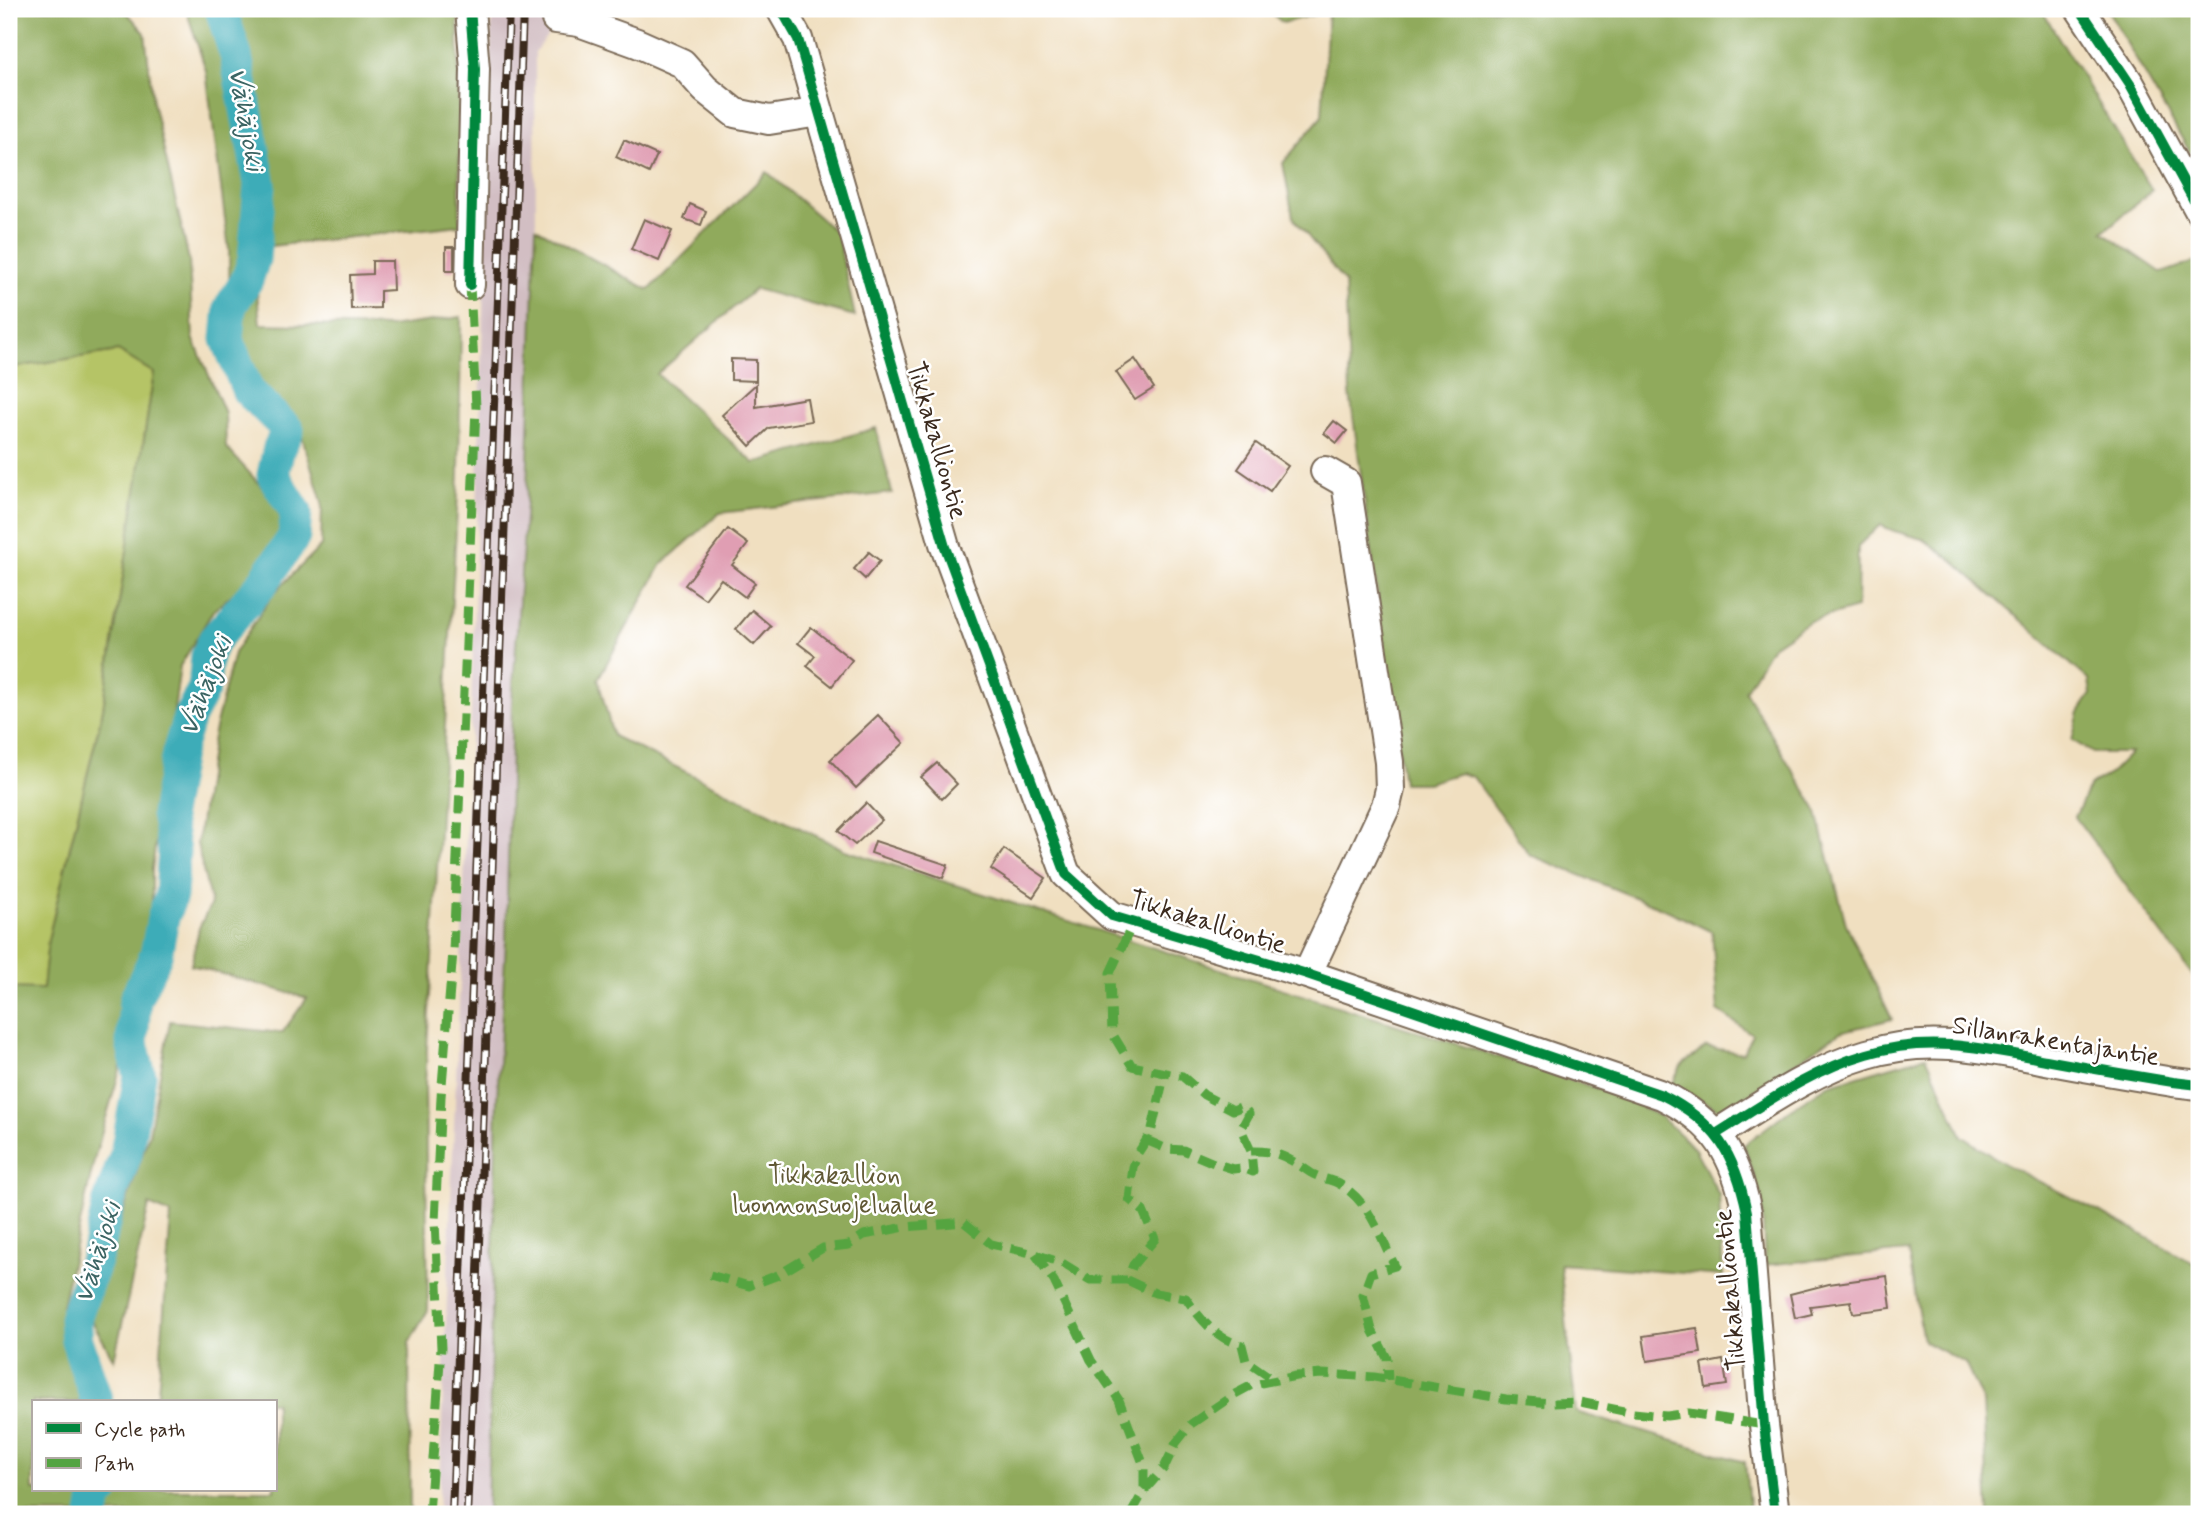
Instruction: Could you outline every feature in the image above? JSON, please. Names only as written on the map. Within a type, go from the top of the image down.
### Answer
[{"type":"street","points":[[470,9],[475,69],[470,285]]},
{"type":"street","name":"Tikkakalliontie","points":[[781,9],[798,39],[945,547],[1066,874],[1112,916],[1307,974],[1662,1095],[1685,1106],[1700,1118],[1716,1134],[1726,1150],[1747,1212],[1764,1425],[1775,1514]]},
{"type":"street","points":[[2080,9],[2130,84],[2199,210]]},
{"type":"street","points":[[556,19],[591,26],[682,63],[705,89],[735,113],[769,120],[819,112]]},
{"type":"street","points":[[1307,974],[1387,806],[1390,789],[1389,762],[1346,483],[1325,471]]},
{"type":"street","name":"Sillanrakentajantie","points":[[1716,1134],[1775,1097],[1834,1065],[1868,1053],[1906,1046],[1942,1043],[1984,1047],[2199,1085]]},
{"type":"shaded area","points":[[492,9],[550,9],[549,33],[535,52],[536,228],[527,489],[512,702],[506,940],[497,1099],[487,1514],[438,1514],[471,715]]},
{"type":"green space","points":[[9,9],[124,9],[145,33],[153,102],[189,260],[193,338],[225,413],[226,447],[271,497],[286,529],[262,569],[213,611],[180,666],[152,869],[152,960],[95,1156],[62,1306],[85,1374],[79,1400],[32,1400],[32,1492],[276,1492],[276,1400],[150,1400],[158,1393],[171,1214],[149,1205],[114,1360],[91,1319],[149,1134],[170,1021],[282,1033],[307,998],[191,965],[199,928],[211,904],[197,844],[213,736],[234,653],[274,593],[321,546],[322,502],[299,427],[249,410],[230,334],[229,250],[206,71],[186,9],[441,9],[458,14],[460,225],[253,248],[260,324],[389,327],[461,317],[459,475],[425,1084],[428,1310],[409,1343],[410,1514],[9,1514],[9,988],[43,989],[48,940],[103,709],[154,373],[118,351],[9,368]]},
{"type":"green space","points":[[1266,9],[2041,9],[2152,190],[2103,232],[2162,273],[2199,260],[2199,984],[2075,817],[2090,785],[2110,774],[2131,753],[2093,753],[2072,740],[2079,712],[2091,694],[2089,680],[1952,560],[1923,539],[1880,525],[1858,546],[1857,608],[1810,621],[1771,647],[1745,691],[1816,809],[1846,924],[1892,1019],[1840,1032],[1723,1112],[1672,1085],[1681,1066],[1706,1047],[1743,1053],[1752,1034],[1718,1011],[1712,932],[1669,911],[1530,855],[1473,777],[1460,773],[1427,783],[1403,783],[1350,394],[1345,283],[1293,217],[1283,163],[1322,116],[1328,11],[1283,23]]},
{"type":"green space","points":[[2107,9],[2199,9],[2199,168]]},
{"type":"green space","name":"Tikkakallion luonnonsuojelualue","points":[[767,172],[837,233],[855,316],[755,289],[657,374],[754,463],[876,428],[892,493],[720,513],[662,564],[598,679],[613,736],[845,850],[1618,1095],[1661,1117],[1695,1149],[1719,1195],[1723,1276],[1560,1264],[1576,1412],[1745,1462],[1750,1514],[487,1514],[497,1099],[506,940],[512,702],[527,489],[536,228],[649,290]]},
{"type":"green space","points":[[118,351],[154,373],[103,709],[48,940],[43,990],[9,988],[9,368]]},
{"type":"green space","points":[[1926,1056],[1962,1136],[2005,1164],[2132,1229],[2199,1267],[2199,1514],[1989,1514],[1983,1402],[1965,1363],[1923,1341],[1908,1251],[1765,1265],[1762,1199],[1744,1145],[1789,1110],[1828,1085]]},
{"type":"building","points":[[624,140],[657,155],[649,173],[616,157]]},
{"type":"building","points":[[690,204],[706,211],[701,225],[684,219]]},
{"type":"building","points":[[644,219],[672,231],[659,261],[631,249]]},
{"type":"building","points":[[446,247],[454,247],[454,271],[446,271]]},
{"type":"building","points":[[372,261],[392,261],[393,290],[380,291],[380,308],[351,309],[350,275],[372,274]]},
{"type":"building","points":[[731,359],[756,360],[756,381],[731,380]]},
{"type":"building","points":[[1135,359],[1154,388],[1135,400],[1116,372]]},
{"type":"building","points":[[756,384],[756,407],[807,398],[811,421],[769,428],[750,446],[722,415]]},
{"type":"building","points":[[1334,421],[1347,431],[1337,443],[1324,433]]},
{"type":"building","points":[[1256,443],[1288,466],[1270,491],[1238,469]]},
{"type":"building","points":[[728,529],[748,544],[732,565],[755,583],[745,597],[721,579],[705,599],[685,585]]},
{"type":"building","points":[[869,552],[880,561],[865,579],[854,569]]},
{"type":"building","points":[[752,610],[771,626],[754,645],[736,629]]},
{"type":"building","points":[[811,627],[852,660],[832,686],[807,666],[815,656],[798,643]]},
{"type":"building","points":[[878,715],[904,743],[856,788],[830,760]]},
{"type":"building","points":[[937,763],[957,784],[942,799],[921,777]]},
{"type":"building","points":[[866,803],[882,820],[855,845],[838,831]]},
{"type":"building","points":[[875,841],[948,865],[943,878],[871,853]]},
{"type":"building","points":[[1004,849],[1046,878],[1033,897],[991,869]]},
{"type":"building","points":[[1887,1276],[1891,1308],[1853,1313],[1851,1301],[1810,1306],[1812,1314],[1795,1318],[1790,1294],[1829,1284]]},
{"type":"building","points":[[1697,1328],[1701,1353],[1647,1361],[1643,1336]]},
{"type":"building","points":[[1723,1360],[1727,1385],[1706,1388],[1702,1364]]},
{"type":"waterway","name":"Vähäjoki","points":[[96,1400],[77,1340],[75,1319],[98,1252],[109,1201],[126,1154],[140,1076],[132,1043],[135,1000],[156,955],[163,918],[171,896],[174,851],[167,814],[178,753],[189,717],[204,688],[207,656],[214,640],[261,585],[294,537],[296,512],[273,475],[279,448],[288,430],[248,391],[227,339],[230,307],[247,280],[254,259],[260,184],[236,56],[221,9]]},
{"type":"waterway","name":"Vähäjoki","points":[[93,1514],[96,1499],[102,1492]]},
{"type":"railway","points":[[452,1514],[509,9]]},
{"type":"railway","points":[[467,1514],[523,9]]},
{"type":"marked path","points":[[429,1514],[441,1348],[435,1222],[441,1097],[453,952],[476,407],[470,285]]},
{"type":"marked path","points":[[710,1275],[749,1286],[778,1275],[823,1248],[849,1245],[864,1235],[905,1227],[964,1222],[991,1244],[1062,1263],[1090,1280],[1127,1280],[1133,1265],[1155,1239],[1143,1211],[1129,1199],[1133,1167],[1138,1153],[1151,1133],[1165,1073],[1132,1066],[1112,1033],[1110,973],[1133,923]]},
{"type":"marked path","points":[[1146,1140],[1167,1149],[1183,1150],[1233,1169],[1243,1168],[1253,1172],[1251,1151],[1241,1129],[1249,1114],[1243,1106],[1233,1110],[1204,1095],[1182,1076],[1165,1073]]},
{"type":"marked path","points":[[1251,1151],[1283,1156],[1315,1175],[1338,1183],[1352,1193],[1374,1221],[1395,1266],[1371,1273],[1363,1295],[1372,1330],[1387,1358],[1388,1380]]},
{"type":"marked path","points":[[1035,1254],[1054,1281],[1091,1360],[1119,1400],[1144,1466],[1144,1491]]},
{"type":"marked path","points":[[1127,1280],[1155,1293],[1186,1298],[1210,1328],[1242,1345],[1246,1361],[1274,1380]]},
{"type":"marked path","points":[[1131,1514],[1191,1424],[1252,1385],[1296,1376],[1322,1374],[1374,1377],[1506,1399],[1550,1403],[1580,1402],[1633,1413],[1667,1416],[1689,1413],[1764,1425]]},
{"type":"cycle path","points":[[470,9],[475,69],[470,285]]},
{"type":"cycle path","points":[[781,9],[798,39],[945,547],[1066,874],[1112,916],[1307,974],[1662,1095],[1696,1117],[1720,1142],[1729,1157],[1747,1212],[1764,1425],[1775,1514]]},
{"type":"cycle path","points":[[2080,9],[2130,84],[2199,210]]},
{"type":"cycle path","points":[[1716,1134],[1827,1069],[1867,1054],[1912,1045],[1978,1048],[2199,1085]]}]
